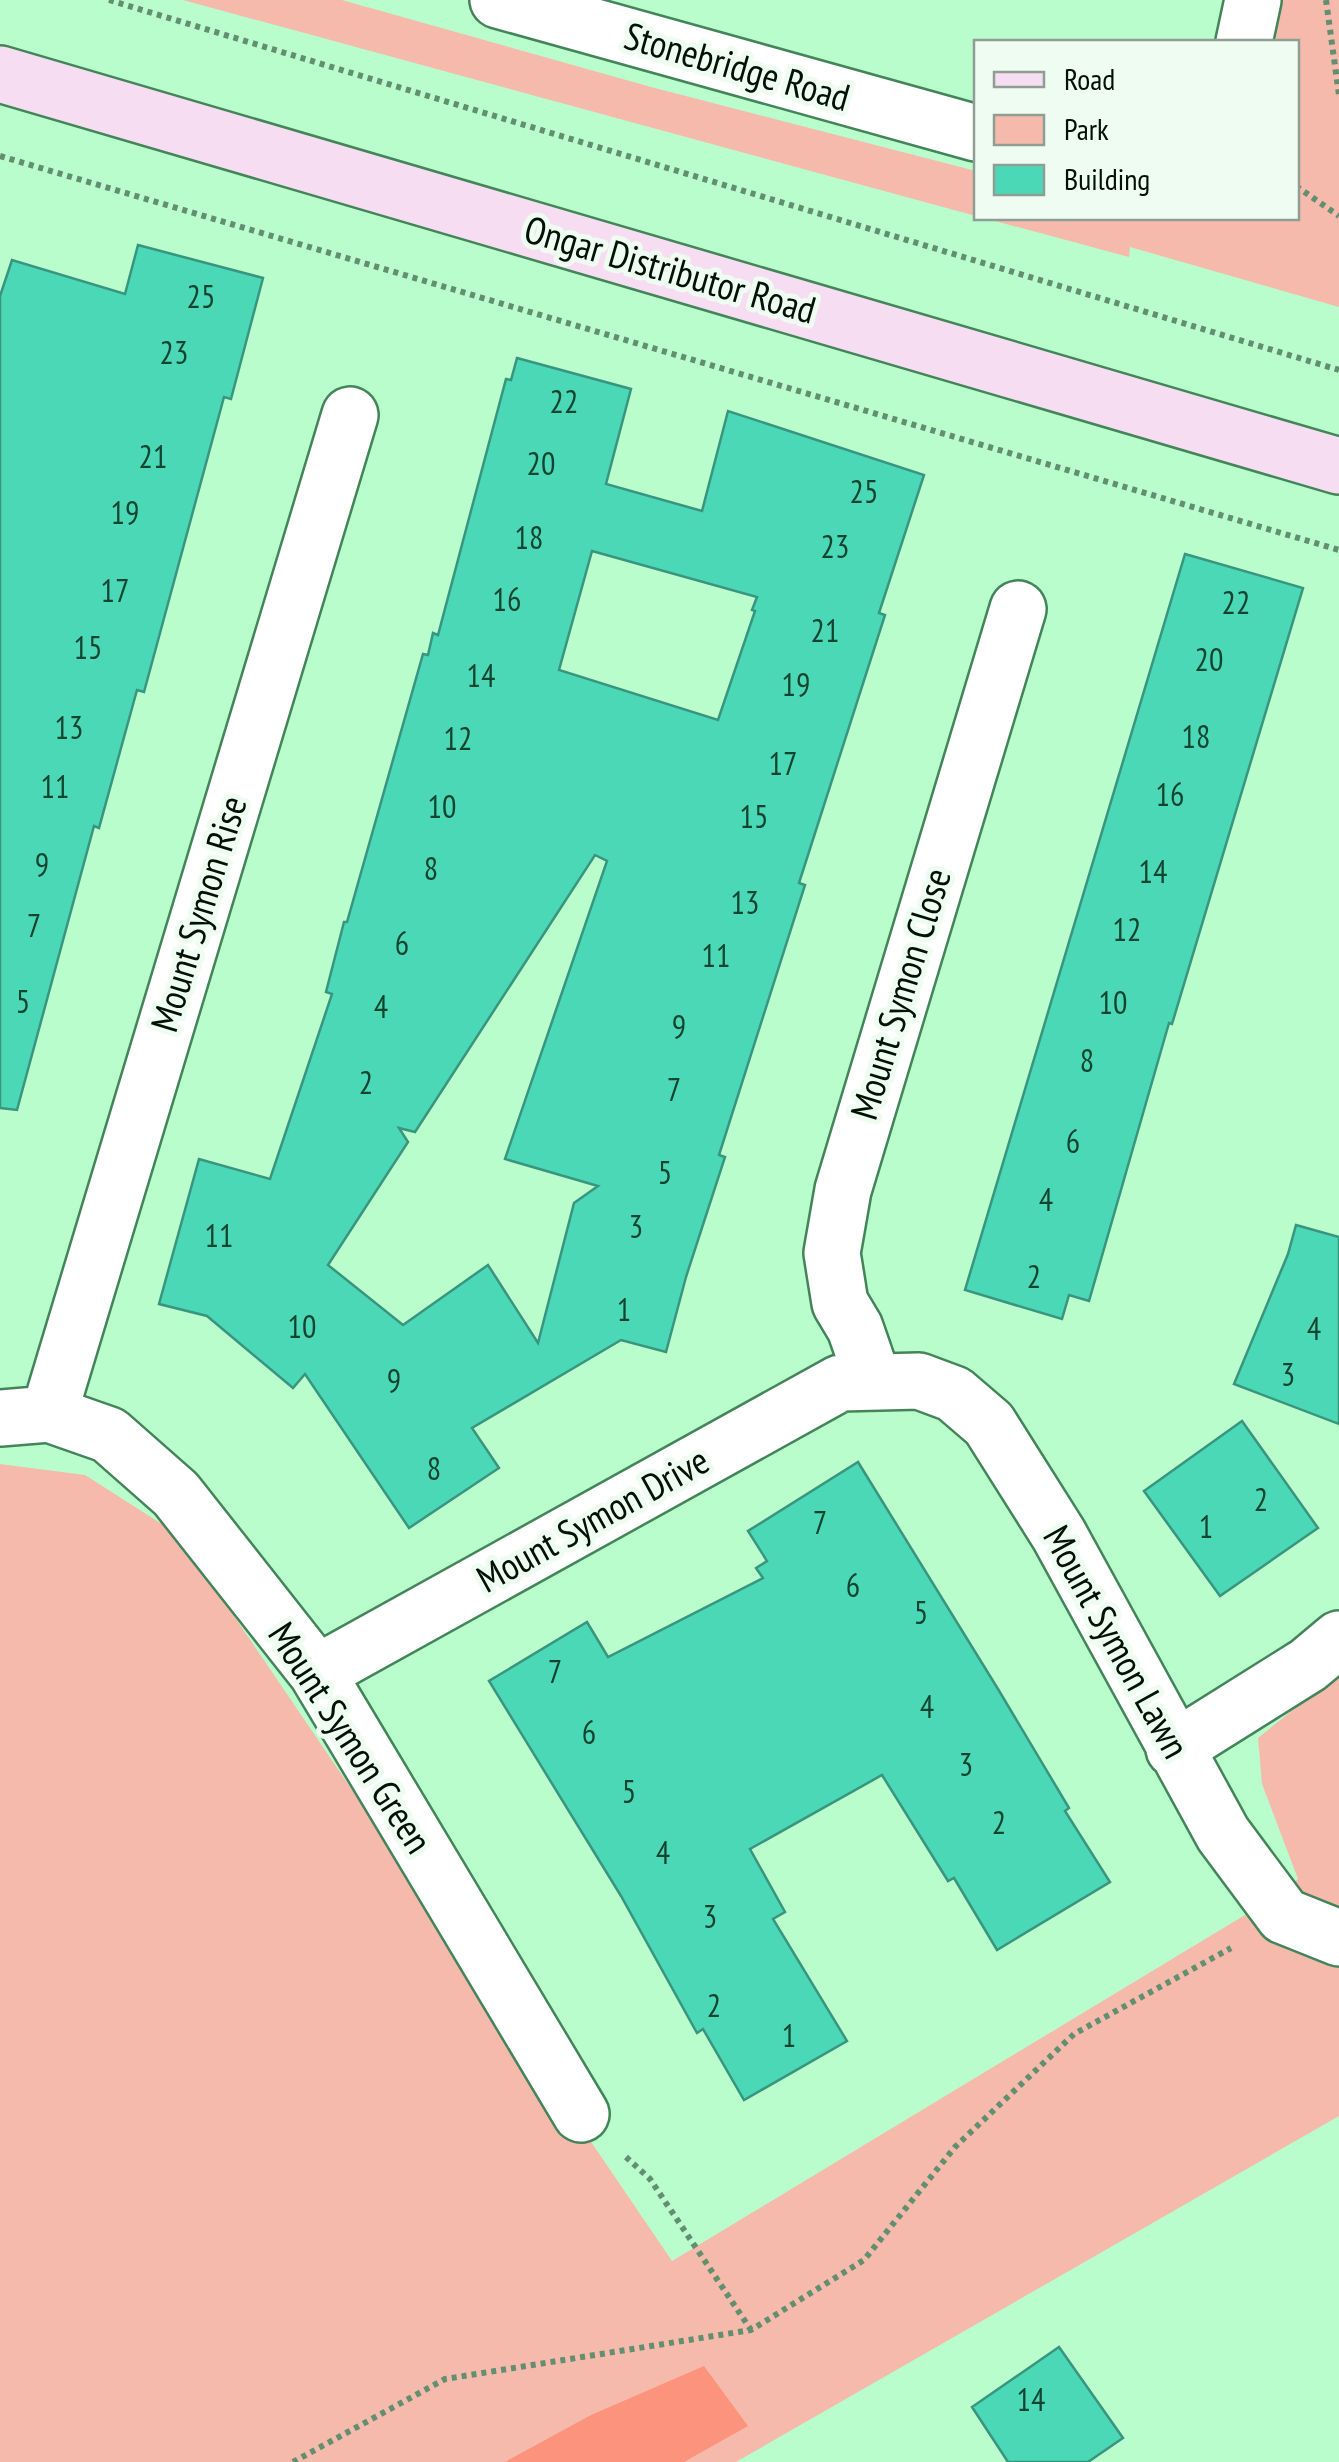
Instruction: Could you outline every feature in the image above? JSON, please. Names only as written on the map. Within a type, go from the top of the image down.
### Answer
[{"type":"street","name":"Stonebridge Road","points":[[498,0],[974,132]]},
{"type":"street","points":[[1244,40],[1253,0]]},
{"type":"street","name":"Ongar Distributor Road","points":[[0,74],[1339,466]]},
{"type":"street","name":"Mount Symon Rise","points":[[24,1416],[350,415]]},
{"type":"street","name":"Mount Symon Close","points":[[873,1380],[855,1328],[840,1302],[832,1253],[844,1190],[1018,609]]},
{"type":"street","name":"Mount Symon Drive","points":[[317,1672],[840,1383],[873,1380]]},
{"type":"street","name":"Mount Symon Lawn","points":[[873,1380],[920,1381],[954,1394],[989,1424],[1059,1534],[1223,1834],[1284,1916]]},
{"type":"street","name":"Mount Symon Green","points":[[24,1416],[108,1435],[176,1494],[317,1672],[581,2114]]},
{"type":"street","points":[[1174,1749],[1308,1665],[1339,1639]]},
{"type":"street","points":[[1284,1916],[1339,1938]]},
{"type":"path","points":[[109,0],[1339,370]]},
{"type":"path","points":[[1326,0],[1339,96]]},
{"type":"path","points":[[0,156],[1339,550]]},
{"type":"path","points":[[1299,188],[1339,216]]},
{"type":"path","points":[[294,2462],[445,2380],[751,2330],[864,2260],[955,2148],[1074,2034],[1182,1978],[1284,1916]]},
{"type":"path","points":[[581,2114],[650,2180],[751,2330]]},
{"type":"green space","points":[[183,0],[342,0],[651,87],[974,170],[974,215]]},
{"type":"green space","points":[[1272,0],[1339,0],[1339,307],[1130,247],[1129,257],[991,220],[1299,220],[1299,40],[1263,40]]},
{"type":"green space","points":[[0,1464],[85,1475],[179,1535],[672,2261],[1250,1912],[1298,1879],[1262,1784],[1258,1738],[1339,1673],[1339,2116],[736,2462],[0,2462]]},
{"type":"shaded area","points":[[704,2366],[748,2426],[684,2462],[505,2462],[591,2415]]},
{"type":"building","points":[[138,245],[263,278],[231,399],[224,397],[144,692],[137,690],[99,828],[94,826],[17,1110],[0,1108],[0,296],[12,260],[125,294]]},
{"type":"building","points":[[517,358],[631,389],[606,484],[702,511],[728,411],[924,475],[879,613],[885,615],[799,883],[805,885],[719,1155],[725,1157],[666,1352],[621,1340],[472,1428],[499,1468],[409,1528],[305,1374],[293,1388],[207,1316],[159,1304],[199,1159],[270,1179],[332,994],[326,992],[344,922],[423,654],[428,655],[433,633],[438,635],[506,379],[511,380]],"holes":[[[592,551],[757,597],[718,720],[559,670]],[[595,855],[607,861],[505,1159],[598,1186],[574,1203],[538,1343],[488,1265],[403,1325],[328,1265],[408,1142],[399,1128],[415,1132]]]},
{"type":"building","points":[[1185,554],[1303,588],[1172,1024],[1169,1023],[1089,1301],[1069,1295],[1062,1319],[965,1290]]},
{"type":"building","points":[[1296,1225],[1339,1237],[1339,1424],[1234,1384],[1288,1254]]},
{"type":"building","points":[[1242,1421],[1318,1528],[1220,1596],[1144,1491]]},
{"type":"building","points":[[858,1462],[998,1689],[1069,1808],[1065,1811],[1110,1882],[997,1950],[954,1878],[948,1881],[882,1775],[750,1849],[785,1912],[773,1919],[847,2041],[744,2100],[703,2029],[697,2033],[621,1896],[489,1681],[587,1622],[608,1657],[763,1578],[756,1568],[767,1561],[748,1531]]},
{"type":"building","points":[[1059,2347],[1123,2438],[1088,2462],[1008,2462],[972,2407]]}]
